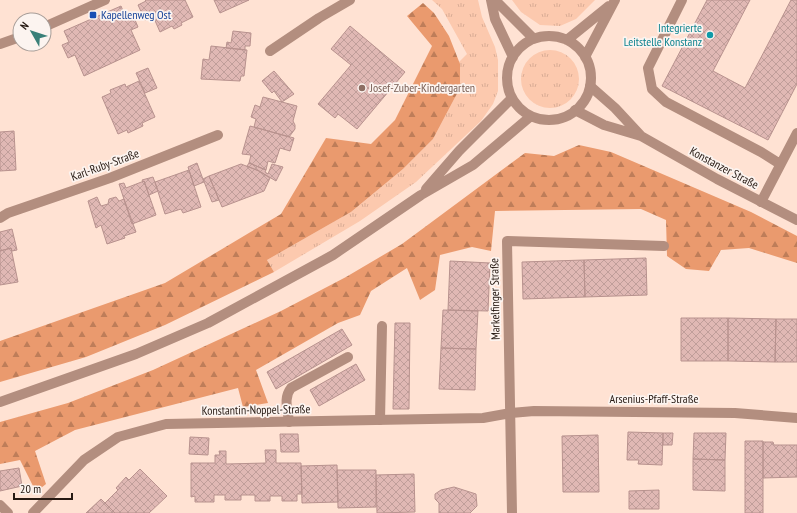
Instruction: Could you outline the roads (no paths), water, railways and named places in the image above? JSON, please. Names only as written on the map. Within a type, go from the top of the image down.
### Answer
[{"type":"street","points":[[52,23],[105,0]]},
{"type":"street","points":[[270,51],[319,18],[350,0]]},
{"type":"street","points":[[491,0],[495,20],[513,57]]},
{"type":"street","points":[[495,0],[534,39]]},
{"type":"street","points":[[682,0],[648,68],[652,89],[666,102],[761,152],[780,164]]},
{"type":"street","points":[[567,40],[614,2]]},
{"type":"street","points":[[585,57],[614,2]]},
{"type":"street","points":[[545,36],[567,40],[574,44],[585,57],[589,66],[591,76],[587,95],[575,110],[565,116],[554,119],[542,119],[531,116],[520,108],[512,98],[508,88],[507,78],[509,67],[513,57],[522,46],[534,39],[545,36]]},
{"type":"street","points":[[0,44],[12,40]]},
{"type":"street","name":"Konstanzer Straße","points":[[590,86],[615,108],[641,136]]},
{"type":"street","points":[[421,194],[459,151],[512,98]]},
{"type":"street","name":"Konstanzer Straße","points":[[575,110],[604,125],[641,136],[674,156],[797,220]]},
{"type":"street","points":[[0,402],[136,354],[208,322],[334,255],[421,194],[473,165],[531,116]]},
{"type":"street","points":[[761,202],[797,133]]},
{"type":"street","name":"Karl-Ruby-Straße","points":[[0,218],[110,178],[218,134]]},
{"type":"street","name":"Markelfinger Straße","points":[[512,513],[507,241],[664,246]]},
{"type":"street","points":[[380,420],[382,326]]},
{"type":"street","points":[[289,422],[286,399],[291,388],[348,357]]},
{"type":"street","name":"Arsenius-Pfaff-Straße","points":[[511,413],[534,411],[735,413],[797,418]]},
{"type":"street","name":"Konstantin-Noppel-Straße","points":[[32,513],[84,460],[118,437],[166,424],[483,418],[511,413]]},
{"type":"street","points":[[0,505],[8,513]]},
{"type":"place","name":"Kapellenweg Ost","points":[[93,15]]},
{"type":"place","name":"Integrierte Leitstelle Konstanz","points":[[710,35]]},
{"type":"place","name":"Josef-Zuber-Kindergarten","points":[[362,88]]}]
